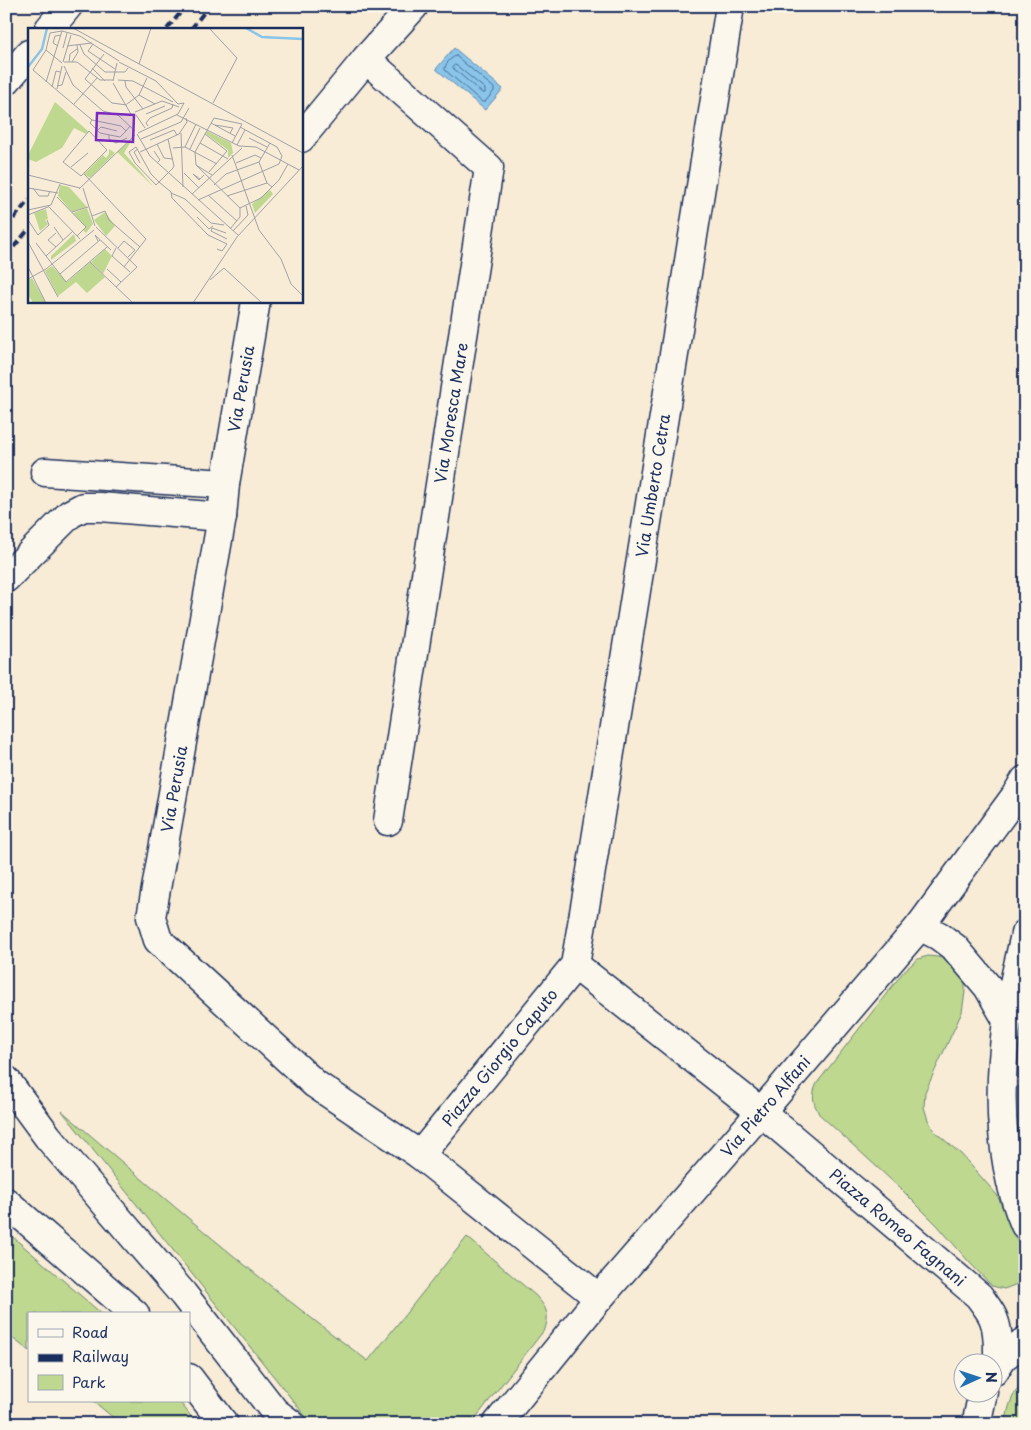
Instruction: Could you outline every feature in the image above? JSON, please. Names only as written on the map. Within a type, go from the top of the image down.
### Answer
[{"type":"street","points":[[50,28],[68,6]]},
{"type":"street","points":[[302,137],[366,59],[414,6]]},
{"type":"street","name":"Via Umberto Cetra","points":[[575,966],[590,884],[730,6]]},
{"type":"street","points":[[6,81],[28,55]]},
{"type":"street","name":"Via Moresca Mare","points":[[366,59],[489,168],[388,821]]},
{"type":"street","name":"Via Perusia","points":[[256,302],[225,484],[222,517],[151,917],[158,940],[314,1084],[420,1155]]},
{"type":"street","points":[[45,472],[225,484]]},
{"type":"street","points":[[6,578],[70,514],[83,507],[222,517]]},
{"type":"street","name":"Via Pietro Alfani","points":[[497,1424],[600,1298],[920,926],[1014,798],[1025,780]]},
{"type":"street","points":[[920,926],[939,936],[955,948],[988,987],[1007,1020]]},
{"type":"street","points":[[1025,934],[1007,1020],[1003,1067],[1004,1140],[1010,1179],[1025,1225]]},
{"type":"street","points":[[575,966],[761,1112]]},
{"type":"street","name":"Piazza Giorgio Caputo","points":[[420,1155],[575,966]]},
{"type":"street","points":[[6,1080],[48,1137],[183,1294],[275,1412],[291,1424]]},
{"type":"street","name":"Piazza Romeo Fagnani","points":[[761,1112],[979,1296],[994,1319],[997,1352]]},
{"type":"street","points":[[420,1155],[600,1298]]},
{"type":"street","points":[[6,1202],[133,1312]]},
{"type":"street","points":[[190,1335],[224,1347]]},
{"type":"street","points":[[1004,1356],[1025,1341]]},
{"type":"street","points":[[190,1379],[224,1424]]},
{"type":"street","points":[[977,1424],[980,1402]]},
{"type":"green space","points":[[928,956],[947,960],[965,981],[965,992],[962,1012],[925,1092],[924,1107],[934,1131],[961,1154],[997,1195],[1014,1233],[1025,1263],[1025,1269],[1020,1283],[1004,1289],[992,1286],[938,1226],[901,1189],[819,1114],[814,1102],[813,1095],[817,1083],[904,971],[918,959]]},
{"type":"green space","points":[[62,1111],[251,1270],[368,1361],[467,1237],[536,1296],[545,1307],[547,1315],[545,1329],[471,1424],[316,1424],[310,1422]]},
{"type":"green space","points":[[6,1231],[100,1312],[28,1312],[28,1350],[6,1333]]},
{"type":"green space","points":[[1025,1379],[1025,1424],[1006,1424],[1011,1400]]},
{"type":"green space","points":[[94,1402],[180,1402],[197,1424],[121,1424]]},
{"type":"water","points":[[454,48],[503,89],[485,110],[436,69]]},
{"type":"railway","points":[[168,28],[186,6]]},
{"type":"railway","points":[[192,28],[209,6]]},
{"type":"railway","points":[[6,228],[28,201]]},
{"type":"railway","points":[[6,256],[28,230]]}]
